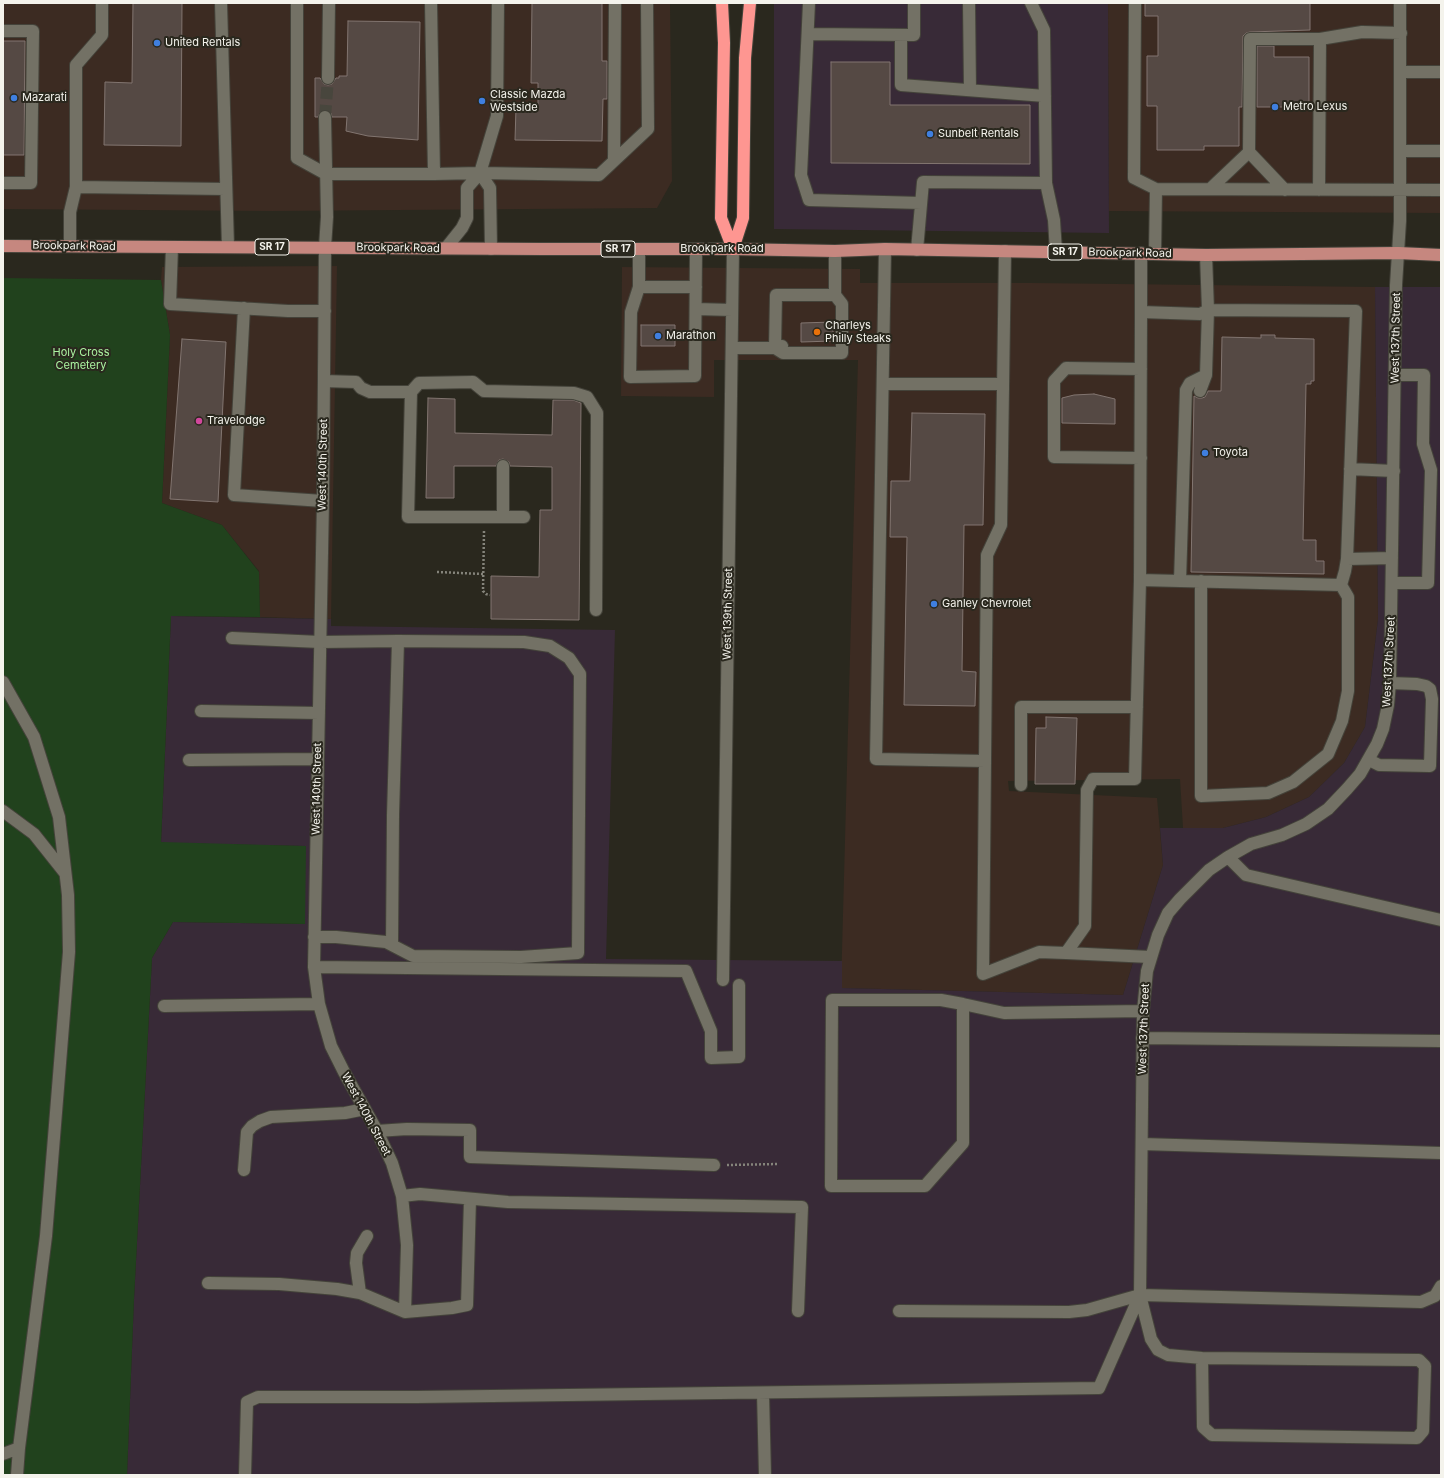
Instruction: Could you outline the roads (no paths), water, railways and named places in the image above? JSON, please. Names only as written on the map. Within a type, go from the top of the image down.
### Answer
[{"type":"highway","points":[[722,3],[724,43],[721,218],[733,249]]},
{"type":"highway","points":[[733,249],[743,218],[744,58],[750,3]]},
{"type":"main road","name":"Brookpark Road","points":[[3,246],[733,249],[835,251],[886,249],[1206,255],[1398,253],[1441,255]]},
{"type":"street","points":[[70,246],[70,212],[76,187],[76,65],[102,35],[102,3]]},
{"type":"street","points":[[221,3],[228,247]]},
{"type":"street","points":[[297,3],[297,158],[326,174],[480,173],[598,175],[648,129],[647,3]]},
{"type":"street","points":[[328,78],[329,3]]},
{"type":"street","points":[[431,3],[434,174]]},
{"type":"street","points":[[446,248],[462,228],[467,218],[467,188],[480,173],[497,116],[498,3]]},
{"type":"street","points":[[614,160],[615,3]]},
{"type":"street","points":[[810,3],[801,175],[809,200],[921,203]]},
{"type":"street","points":[[808,34],[914,35],[914,3]]},
{"type":"street","points":[[969,3],[970,90]]},
{"type":"street","points":[[1031,3],[1044,30],[1046,183],[1054,220],[1056,252]]},
{"type":"street","points":[[1135,3],[1134,178],[1156,189],[1441,190]]},
{"type":"street","name":"West 137th Street","points":[[1140,1295],[1142,1038],[1144,985],[1150,957],[1158,935],[1168,913],[1209,870],[1251,844],[1282,835],[1311,820],[1328,809],[1348,789],[1360,774],[1377,744],[1383,729],[1388,705],[1390,683],[1395,375],[1400,221],[1400,3]]},
{"type":"street","points":[[3,31],[33,32],[32,183],[3,183]]},
{"type":"street","points":[[1286,190],[1249,152],[1250,39],[1320,39],[1362,32],[1401,33]]},
{"type":"street","points":[[901,35],[901,85],[1045,96]]},
{"type":"street","points":[[1319,190],[1320,39]]},
{"type":"street","points":[[1401,72],[1441,72]]},
{"type":"street","name":"West 140th Street","points":[[325,117],[327,217],[325,247],[314,967],[319,1004],[331,1046],[377,1131],[392,1163],[402,1196],[406,1245],[405,1312]]},
{"type":"street","points":[[1401,151],[1441,152]]},
{"type":"street","points":[[1210,189],[1249,152]]},
{"type":"street","points":[[480,173],[490,188],[490,249]]},
{"type":"street","points":[[917,250],[923,182],[1046,183]]},
{"type":"street","points":[[76,187],[226,189]]},
{"type":"street","points":[[1155,254],[1156,189]]},
{"type":"street","points":[[172,247],[170,304],[288,311],[325,311]]},
{"type":"street","points":[[639,249],[639,286],[631,312],[630,377],[695,376],[696,249]]},
{"type":"street","name":"West 139th Street","points":[[722,980],[733,249]]},
{"type":"street","points":[[886,249],[876,759],[986,761]]},
{"type":"street","points":[[732,348],[775,348],[783,353],[842,353],[842,304],[835,295],[835,251]]},
{"type":"street","points":[[1005,251],[1001,525],[987,555],[983,974],[1040,952],[1150,957]]},
{"type":"street","points":[[1066,953],[1085,926],[1087,790],[1093,779],[1135,779],[1140,580],[1141,253]]},
{"type":"street","points":[[1205,391],[1208,310],[1206,255]]},
{"type":"street","points":[[639,286],[696,286]]},
{"type":"street","points":[[775,348],[776,295],[835,295]]},
{"type":"street","points":[[244,308],[234,495],[322,500]]},
{"type":"street","points":[[696,309],[732,310]]},
{"type":"street","points":[[1141,312],[1200,314],[1208,310],[1356,311],[1347,559],[1341,585],[1348,597],[1348,691],[1342,721],[1328,754],[1293,782],[1268,793],[1201,796],[1201,581]]},
{"type":"street","points":[[1141,369],[1066,368],[1054,381],[1054,457],[1141,458]]},
{"type":"street","points":[[1180,581],[1186,390],[1190,383],[1206,375]]},
{"type":"street","points":[[1392,583],[1428,583],[1432,470],[1423,444],[1424,375],[1395,375]]},
{"type":"street","points":[[324,380],[356,382],[361,388],[370,392],[411,392]]},
{"type":"street","points":[[524,517],[408,517],[411,392],[419,384],[473,382],[484,391],[574,393],[587,397],[597,413],[596,610]]},
{"type":"street","points":[[883,384],[1003,384]]},
{"type":"street","points":[[503,466],[503,517]]},
{"type":"street","points":[[1350,469],[1394,471]]},
{"type":"street","points":[[1347,559],[1392,558]]},
{"type":"street","points":[[1140,580],[1341,585]]},
{"type":"street","points":[[232,638],[320,642],[524,642],[550,646],[569,658],[580,674],[578,954],[521,957],[413,956],[386,942],[336,937],[314,937]]},
{"type":"street","points":[[392,945],[393,815],[398,641]]},
{"type":"street","points":[[3,682],[34,738],[59,817],[68,895],[69,952],[48,1212],[17,1475]]},
{"type":"street","points":[[1368,760],[1379,765],[1430,766],[1432,699],[1430,689],[1426,686],[1417,684],[1390,683]]},
{"type":"street","points":[[1021,785],[1021,707],[1137,707]]},
{"type":"street","points":[[201,710],[319,713]]},
{"type":"street","points":[[189,760],[318,759]]},
{"type":"street","points":[[3,810],[34,834],[66,873]]},
{"type":"street","points":[[1228,857],[1246,874],[1441,920]]},
{"type":"street","points":[[314,967],[686,971],[711,1031],[711,1058],[739,1057],[739,985]]},
{"type":"street","points":[[963,1004],[963,1143],[925,1186],[831,1186],[832,1000],[941,1000],[963,1004],[1004,1013],[1143,1011]]},
{"type":"street","points":[[164,1006],[319,1004]]},
{"type":"street","points":[[1142,1038],[1441,1042]]},
{"type":"street","points":[[244,1170],[247,1132],[252,1126],[260,1121],[271,1117],[345,1112],[365,1109]]},
{"type":"street","points":[[377,1131],[407,1129],[470,1130],[470,1157],[714,1165]]},
{"type":"street","points":[[1142,1144],[1441,1153]]},
{"type":"street","points":[[402,1196],[420,1194],[516,1202],[802,1207],[798,1311]]},
{"type":"street","points":[[208,1283],[279,1284],[337,1289],[360,1293],[405,1312],[452,1308],[467,1305],[470,1199]]},
{"type":"street","points":[[360,1293],[356,1263],[357,1252],[367,1236]]},
{"type":"street","points":[[900,1311],[1069,1312],[1087,1310],[1140,1295],[1421,1302],[1435,1296],[1441,1286]]},
{"type":"street","points":[[1140,1295],[1151,1339],[1158,1350],[1168,1355],[1202,1358],[1419,1360],[1425,1366],[1423,1431],[1417,1438],[1212,1435],[1203,1427],[1202,1358]]},
{"type":"street","points":[[245,1475],[247,1402],[258,1397],[416,1397],[1099,1388],[1140,1295]]},
{"type":"street","points":[[763,1393],[765,1475]]},
{"type":"street","points":[[3,1454],[19,1448]]},
{"type":"tunnel","points":[[325,117],[328,78]]},
{"type":"place","name":"United Rentals","points":[[157,43]]},
{"type":"place","name":"Mazarati","points":[[14,98]]},
{"type":"place","name":"Classic Mazda Westside","points":[[482,101]]},
{"type":"place","name":"Metro Lexus","points":[[1275,107]]},
{"type":"place","name":"Sunbelt Rentals","points":[[930,134]]},
{"type":"place","name":"Charleys Philly Steaks","points":[[817,332]]},
{"type":"place","name":"Marathon","points":[[658,336]]},
{"type":"place","name":"Travelodge","points":[[199,421]]},
{"type":"place","name":"Toyota","points":[[1205,453]]},
{"type":"place","name":"Ganley Chevrolet","points":[[934,604]]},
{"type":"park label","name":"Holy Cross Cemetery","points":[[81,359]]}]
